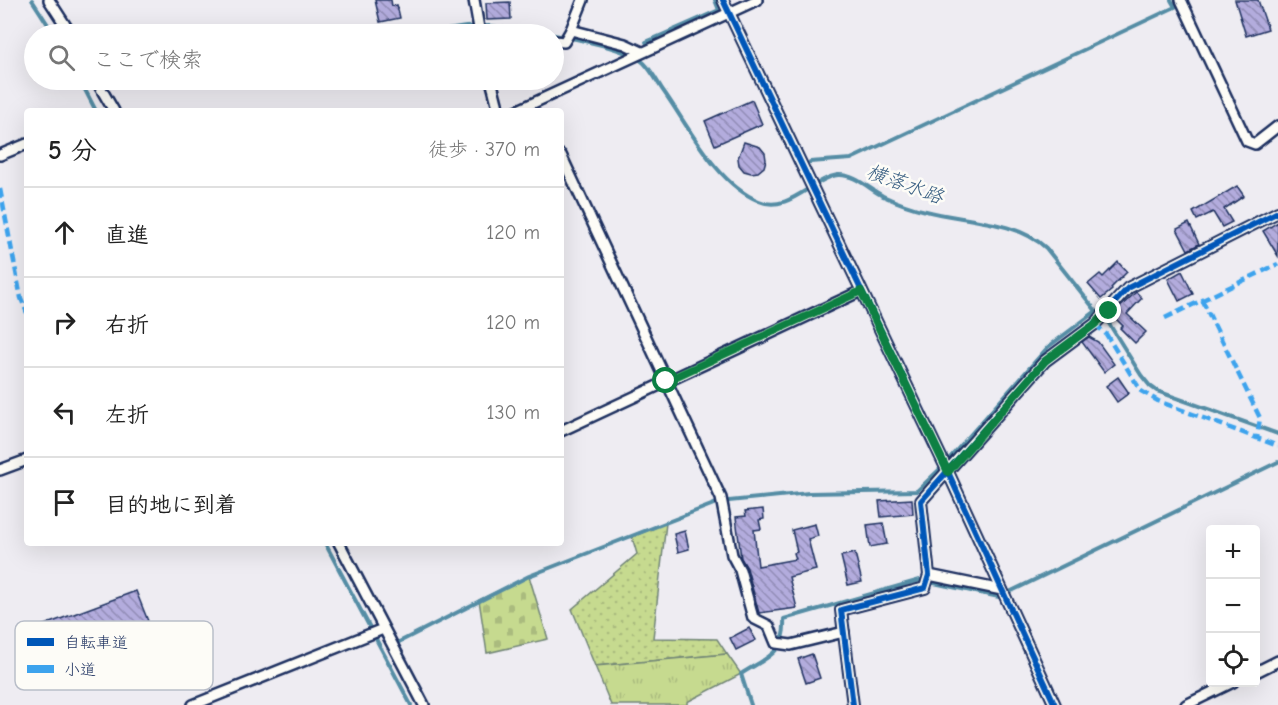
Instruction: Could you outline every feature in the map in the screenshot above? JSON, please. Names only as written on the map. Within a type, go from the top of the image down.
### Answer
[{"type":"street","points":[[49,0],[65,24]]},
{"type":"street","points":[[474,0],[478,24]]},
{"type":"street","points":[[564,37],[571,30],[583,0]]},
{"type":"street","points":[[723,0],[948,472],[1055,705]]},
{"type":"street","points":[[564,89],[757,0]]},
{"type":"street","points":[[1181,0],[1247,141],[1255,144],[1278,126]]},
{"type":"street","points":[[571,30],[625,44],[642,52]]},
{"type":"street","points":[[101,90],[111,108]]},
{"type":"street","points":[[494,90],[498,108]]},
{"type":"street","points":[[523,108],[562,90]]},
{"type":"street","points":[[536,102],[539,108]]},
{"type":"street","points":[[0,154],[24,145]]},
{"type":"street","points":[[564,161],[722,502],[732,555],[740,570],[753,618],[769,626],[776,643],[790,645],[844,632]]},
{"type":"street","points":[[853,705],[841,610],[925,588],[929,575],[921,501],[1045,361],[1095,324],[1128,288],[1278,212]]},
{"type":"street","points":[[564,430],[861,291]]},
{"type":"street","points":[[0,470],[24,461]]},
{"type":"street","points":[[341,546],[424,705]]},
{"type":"street","points":[[929,575],[1002,590]]},
{"type":"street","points":[[193,705],[383,629]]},
{"type":"street","points":[[1260,670],[1278,661]]},
{"type":"street","points":[[1186,705],[1223,687]]},
{"type":"green space","points":[[666,523],[653,638],[717,639],[727,654],[595,666],[572,609],[637,554],[632,537]]},
{"type":"green space","points":[[529,576],[548,639],[487,653],[479,600]]},
{"type":"green space","points":[[727,654],[741,674],[687,702],[687,705],[611,705],[595,666]]},
{"type":"building","points":[[375,0],[391,0],[392,6],[397,5],[400,18],[380,22]]},
{"type":"building","points":[[1235,0],[1258,0],[1268,29],[1246,36]]},
{"type":"building","points":[[510,2],[511,19],[487,20],[486,3]]},
{"type":"building","points":[[752,100],[762,124],[715,145],[705,121]]},
{"type":"building","points":[[744,142],[760,147],[765,153],[764,167],[758,172],[744,171],[739,165],[738,158]]},
{"type":"building","points":[[1237,186],[1244,196],[1224,209],[1232,222],[1222,227],[1213,212],[1197,220],[1193,212]]},
{"type":"building","points":[[1278,222],[1278,256],[1263,231]]},
{"type":"building","points":[[1189,223],[1199,244],[1188,250],[1177,229]]},
{"type":"building","points":[[1118,262],[1127,272],[1101,299],[1088,284],[1100,274],[1103,277]]},
{"type":"building","points":[[1182,271],[1193,294],[1179,301],[1168,279]]},
{"type":"building","points":[[1136,292],[1142,298],[1127,314],[1146,332],[1135,343],[1120,328],[1123,326],[1112,315]]},
{"type":"building","points":[[1089,337],[1098,342],[1114,364],[1104,372],[1082,342]]},
{"type":"building","points":[[1118,377],[1129,393],[1117,402],[1106,386]]},
{"type":"building","points":[[912,499],[913,514],[881,517],[879,501]]},
{"type":"building","points":[[763,509],[764,519],[759,520],[761,529],[754,530],[758,566],[796,559],[794,553],[797,552],[792,530],[815,524],[818,536],[808,539],[816,570],[789,577],[797,608],[759,613],[747,568],[741,558],[736,517],[746,516],[745,511]]},
{"type":"building","points":[[883,523],[887,544],[870,547],[867,525]]},
{"type":"building","points":[[685,531],[689,549],[678,552],[674,534]]},
{"type":"building","points":[[855,553],[862,582],[848,585],[841,556]]},
{"type":"building","points":[[136,591],[148,621],[55,621]]},
{"type":"building","points":[[749,628],[756,640],[736,650],[730,638]]},
{"type":"building","points":[[812,654],[820,678],[806,683],[798,659]]},
{"type":"waterway","name":"横落水路","points":[[32,0],[48,24]]},
{"type":"waterway","points":[[646,42],[719,10],[715,0]]},
{"type":"waterway","points":[[810,162],[851,159],[1175,7],[1171,0]]},
{"type":"waterway","name":"横落水路","points":[[564,37],[614,49],[644,63],[716,168],[744,193],[759,201],[770,204],[780,203],[819,182],[844,175],[856,179],[883,196],[910,207],[1005,227],[1034,239],[1046,248],[1096,311],[1108,322],[1150,386],[1157,391],[1278,434]]},
{"type":"waterway","points":[[85,90],[94,108]]},
{"type":"waterway","points":[[397,643],[529,576],[719,502],[809,493],[917,491],[940,469],[1048,347],[1096,311]]},
{"type":"waterway","points":[[751,705],[741,674],[767,658],[778,647],[784,631],[784,619],[920,580],[999,597],[1278,462]]},
{"type":"waterway","points":[[327,546],[411,705]]},
{"type":"marked path","points":[[0,189],[24,306]]},
{"type":"marked path","points":[[1165,318],[1278,264]]},
{"type":"marked path","points":[[1202,300],[1260,418],[1257,438]]},
{"type":"marked path","points":[[1095,324],[1106,334],[1141,391],[1158,401],[1278,446]]},
{"type":"cycle path","points":[[723,0],[948,472],[1055,705]]},
{"type":"cycle path","points":[[853,705],[841,610],[925,588],[929,575],[921,501],[1045,361],[1095,324],[1128,288],[1278,212]]},
{"type":"route","points":[[666,381],[861,291],[948,472],[1045,361],[1109,311]]}]
